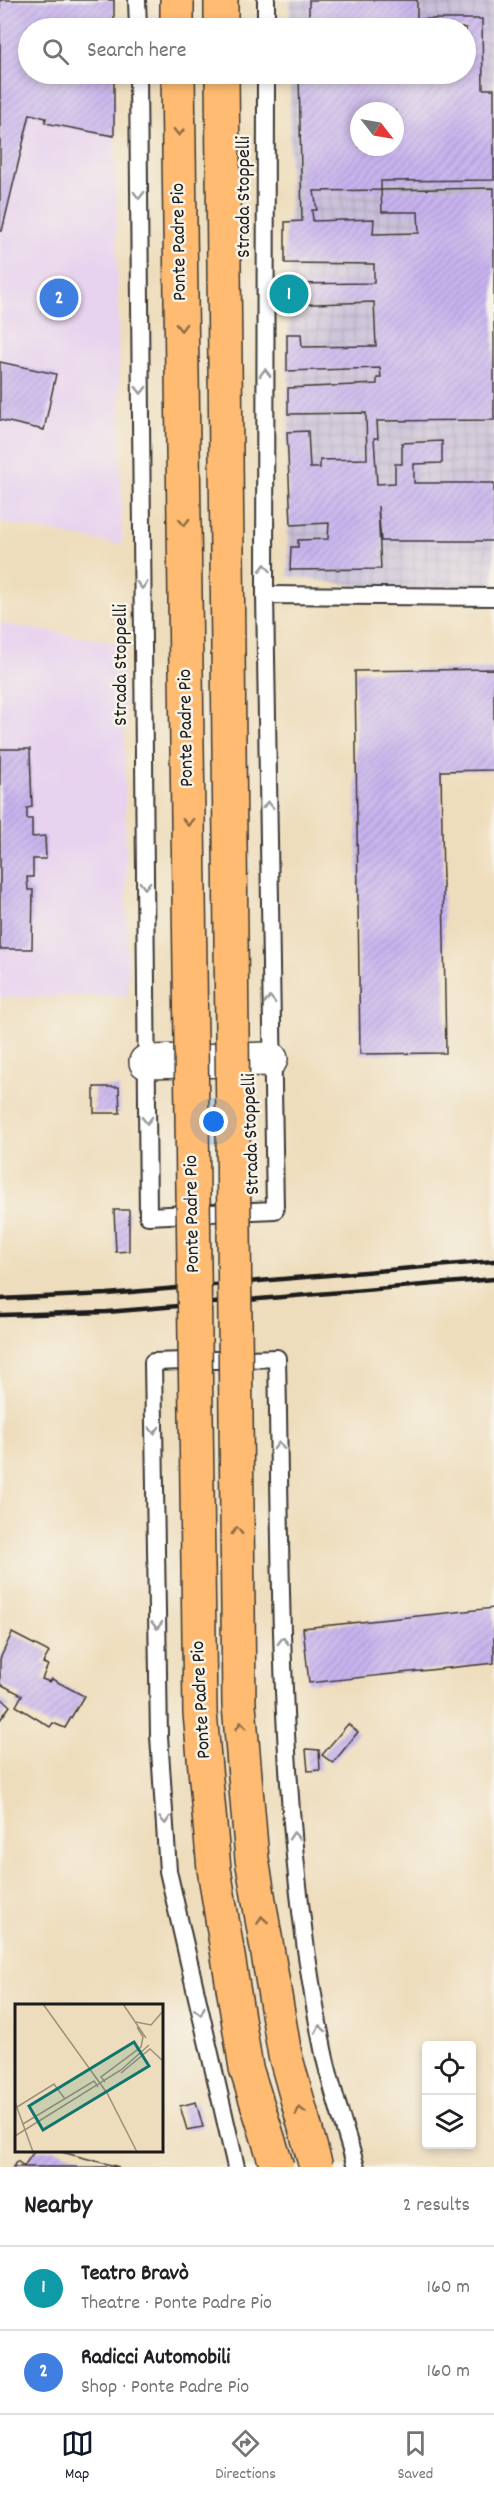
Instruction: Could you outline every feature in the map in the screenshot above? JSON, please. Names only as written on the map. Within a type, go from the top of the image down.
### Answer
[{"type":"main road","points":[[177,0],[177,18]]},
{"type":"main road","points":[[221,0],[221,18]]},
{"type":"main road","name":"Ponte Padre Pio","points":[[178,84],[200,1713],[214,1869],[246,2068],[277,2167]]},
{"type":"main road","name":"Ponte Padre Pio","points":[[222,84],[239,1705],[252,1859],[283,2044],[316,2167]]},
{"type":"street","points":[[146,1062],[271,1059]]},
{"type":"lane","points":[[137,0],[138,18]]},
{"type":"lane","points":[[266,0],[266,18]]},
{"type":"lane","name":"Strada Stoppelli","points":[[138,84],[148,1216],[275,1210],[265,595],[266,84]]},
{"type":"lane","points":[[265,595],[494,597]]},
{"type":"lane","points":[[236,2167],[168,1871],[159,1736],[153,1362],[277,1358],[284,1689],[297,1883],[323,2050],[356,2167]]},
{"type":"shaded area","points":[[0,0],[113,0],[114,18],[18,18],[18,84],[114,84],[122,545],[0,522]]},
{"type":"shaded area","points":[[290,0],[494,0],[494,605],[288,576],[290,84],[476,84],[476,18],[290,18]]},
{"type":"shaded area","points":[[0,623],[123,644],[128,995],[0,998]]},
{"type":"building","points":[[0,0],[114,0],[114,18],[18,18],[18,84],[114,84],[114,136],[45,123],[46,118],[30,114],[2,231],[0,231]]},
{"type":"building","points":[[309,0],[417,0],[417,18],[309,18]]},
{"type":"building","points":[[476,19],[482,19],[483,89],[494,89],[494,180],[381,181],[381,190],[494,188],[494,420],[377,421],[378,438],[374,438],[377,484],[395,483],[395,464],[402,464],[402,443],[442,441],[442,463],[414,464],[414,483],[494,483],[494,541],[381,541],[378,506],[381,569],[290,570],[291,547],[298,547],[298,540],[328,539],[329,523],[291,525],[287,432],[308,431],[310,468],[320,468],[320,460],[367,459],[366,413],[288,414],[288,388],[377,384],[377,378],[381,378],[380,368],[287,371],[287,334],[301,334],[302,347],[376,346],[374,302],[286,305],[285,284],[374,283],[374,264],[285,263],[285,222],[302,221],[299,84],[476,84]],"holes":[[[381,190],[382,212],[418,212],[419,233],[373,234],[374,219],[313,221],[312,210],[317,210],[314,191]]]},
{"type":"building","points":[[0,362],[56,374],[44,430],[0,420]]},
{"type":"building","points":[[494,669],[494,770],[441,771],[446,1053],[360,1054],[355,671]]},
{"type":"building","points":[[0,749],[30,749],[32,807],[27,808],[27,819],[32,819],[32,837],[45,836],[46,859],[33,859],[33,877],[27,877],[28,890],[33,890],[32,949],[0,949]]},
{"type":"building","points":[[94,1087],[119,1087],[120,1113],[94,1113]]},
{"type":"building","points":[[114,1210],[129,1210],[129,1251],[116,1252]]},
{"type":"building","points":[[494,1608],[494,1663],[309,1683],[303,1628]]},
{"type":"building","points":[[12,1633],[49,1652],[43,1663],[48,1665],[42,1679],[50,1682],[52,1679],[84,1696],[65,1728],[53,1723],[50,1727],[16,1706],[22,1695],[0,1684],[0,1659]]},
{"type":"building","points":[[0,1697],[10,1706],[0,1720]]},
{"type":"building","points":[[348,1724],[358,1732],[333,1763],[322,1755]]},
{"type":"building","points":[[306,1749],[319,1750],[320,1770],[308,1771]]},
{"type":"building","points":[[196,2102],[203,2127],[187,2130],[180,2106]]},
{"type":"building","points":[[34,2152],[62,2152],[119,2167],[13,2167],[17,2161],[24,2166]]},
{"type":"railway","points":[[0,1299],[107,1294],[494,1261]]},
{"type":"railway","points":[[0,1315],[107,1312],[494,1279]]},
{"type":"place","name":"Teatro Bravò","points":[[289,294]]},
{"type":"place","name":"Radicci Automobili","points":[[59,298]]}]
